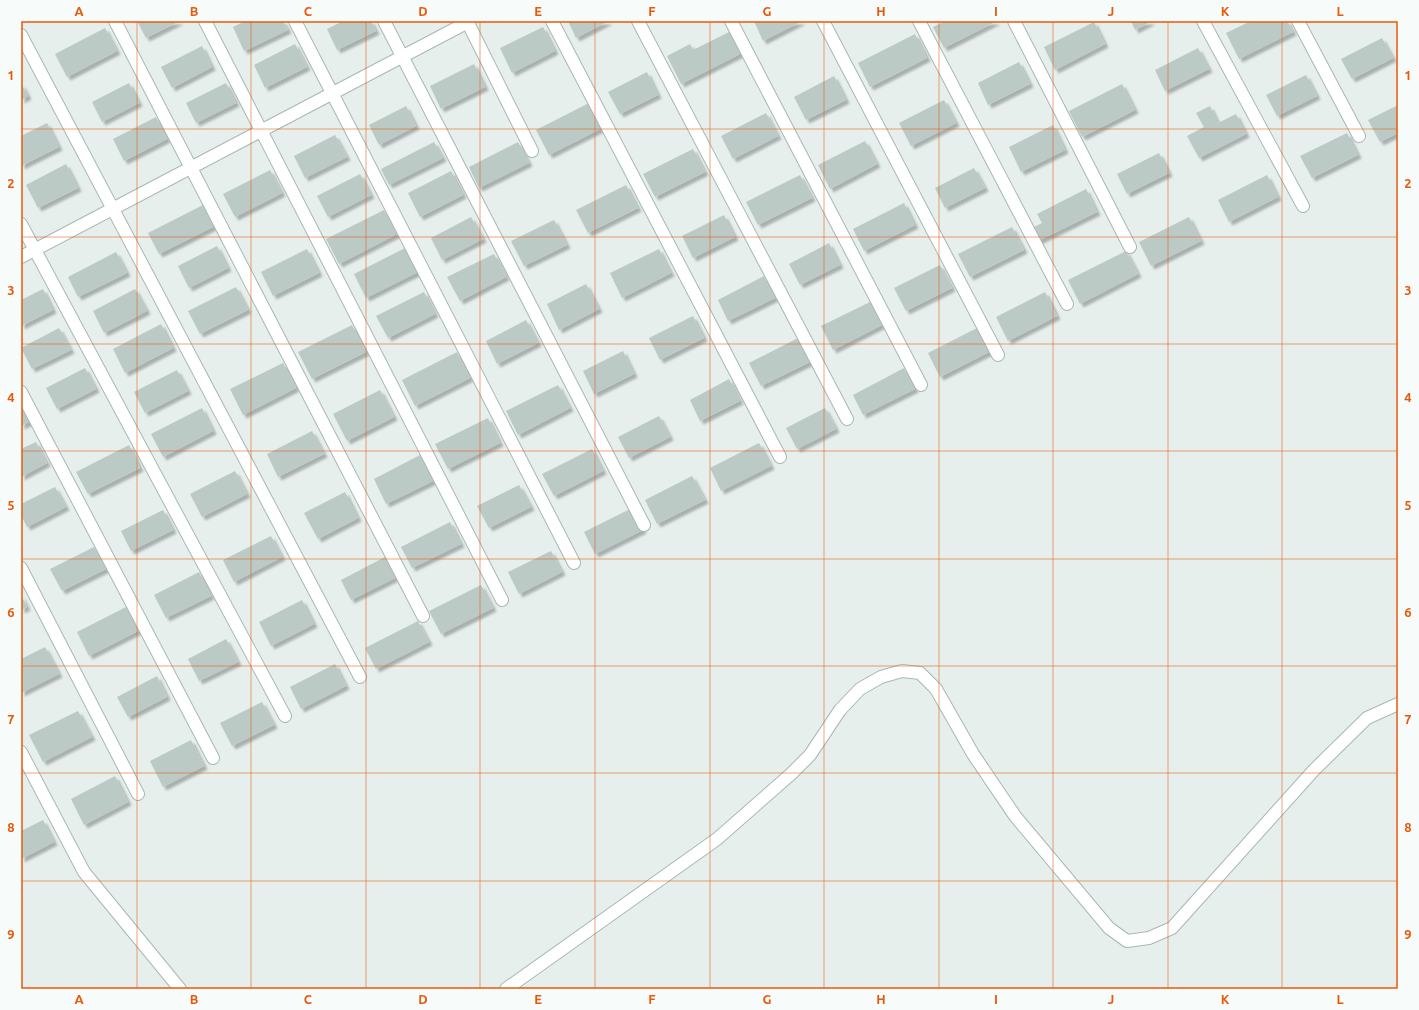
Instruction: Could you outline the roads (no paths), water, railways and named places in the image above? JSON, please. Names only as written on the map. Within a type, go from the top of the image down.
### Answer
[{"type":"street","points":[[115,21],[423,616]]},
{"type":"street","points":[[205,21],[502,600]]},
{"type":"street","points":[[295,21],[574,562]]},
{"type":"street","points":[[384,21],[644,525]]},
{"type":"street","points":[[21,257],[468,21],[532,152]]},
{"type":"street","points":[[552,21],[780,457]]},
{"type":"street","points":[[638,21],[847,419]]},
{"type":"street","points":[[731,21],[921,385]]},
{"type":"street","points":[[823,21],[998,355]]},
{"type":"street","points":[[920,21],[1067,304]]},
{"type":"street","points":[[1014,21],[1130,247]]},
{"type":"street","points":[[1203,21],[1303,206]]},
{"type":"street","points":[[1298,21],[1359,136]]},
{"type":"street","points":[[21,35],[360,678]]},
{"type":"street","points":[[21,224],[285,716]]},
{"type":"street","points":[[21,392],[213,758]]},
{"type":"street","points":[[21,568],[138,794]]},
{"type":"street","points":[[506,989],[717,839],[791,774],[810,754],[840,710],[860,690],[881,677],[902,671],[920,673],[936,688],[973,754],[1015,816],[1109,928],[1126,941],[1149,938],[1172,928],[1314,770],[1367,718],[1398,704]]},
{"type":"street","points":[[21,752],[84,872],[180,989]]}]
